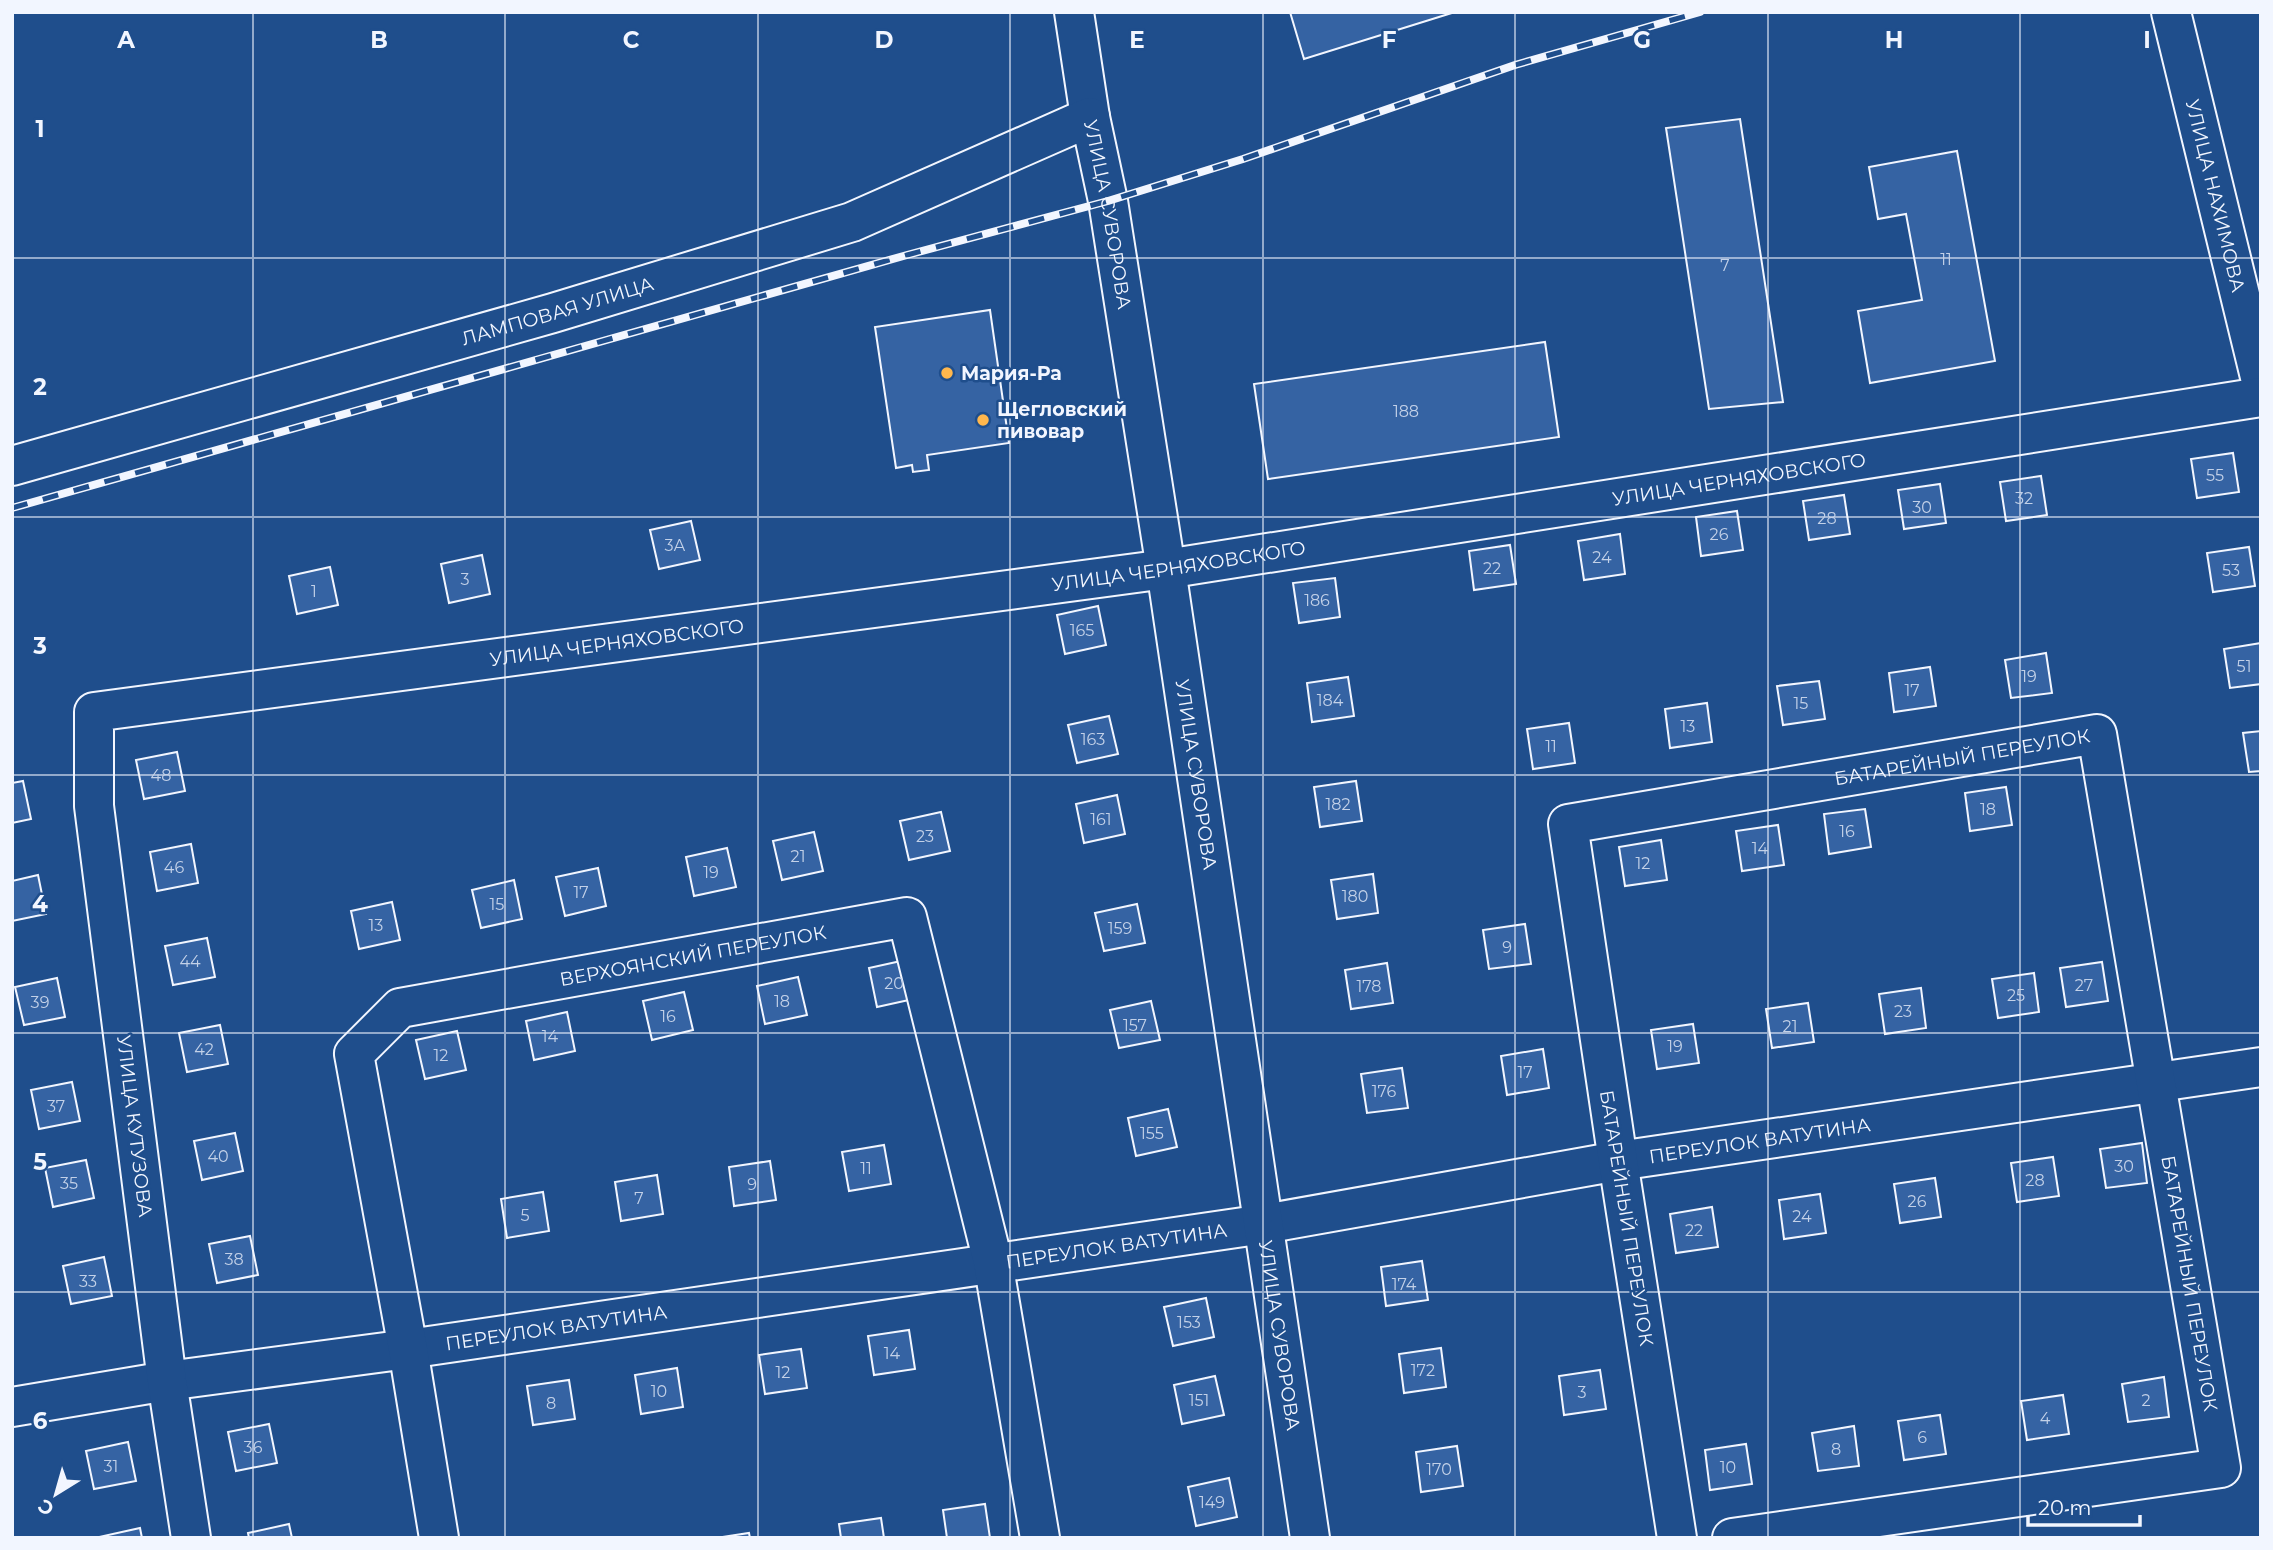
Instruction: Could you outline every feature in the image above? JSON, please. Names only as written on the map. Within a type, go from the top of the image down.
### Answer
[{"type":"street","name":"УЛИЦА СУВОРОВА","points":[[1074,12],[1090,117],[1108,201],[1166,569],[1310,1538]]},
{"type":"street","name":"УЛИЦА НАХИМОВА","points":[[2171,12],[2261,381]]},
{"type":"street","name":"ЛАМПОВАЯ УЛИЦА","points":[[12,466],[552,313],[852,222],[1090,117]]},
{"type":"street","name":"УЛИЦА ЧЕРНЯХОВСКОГО","points":[[94,712],[1166,569],[2261,397]]},
{"type":"street","name":"УЛИЦА КУТУЗОВА","points":[[94,712],[94,806],[167,1381],[191,1538]]},
{"type":"street","name":"БАТАРЕЙНЫЙ ПЕРЕУЛОК","points":[[1677,1538],[1568,824],[2097,734],[2221,1468],[1732,1538]]},
{"type":"street","name":"ВЕРХОЯНСКИЙ ПЕРЕУЛОК","points":[[439,1538],[408,1349],[354,1054],[401,1009],[907,917],[993,1262],[1040,1538]]},
{"type":"street","name":"ПЕРЕУЛОК ВАТУТИНА","points":[[12,1407],[167,1381],[408,1349],[1264,1223],[1618,1161],[2261,1067]]},
{"type":"building","points":[[1290,12],[1455,12],[1304,59]]},
{"type":"building","points":[[1740,119],[1783,402],[1709,409],[1666,128]]},
{"type":"building","points":[[1957,151],[1995,361],[1870,383],[1858,311],[1922,300],[1906,214],[1878,219],[1869,167]]},
{"type":"building","points":[[990,310],[1009,443],[927,455],[929,470],[913,472],[912,465],[896,468],[875,327]]},
{"type":"building","points":[[1545,342],[1559,437],[1268,479],[1254,384]]},
{"type":"building","points":[[2233,453],[2239,492],[2197,498],[2191,459]]},
{"type":"building","points":[[2041,476],[2047,515],[2006,521],[2000,482]]},
{"type":"building","points":[[1940,484],[1946,523],[1904,529],[1898,490]]},
{"type":"building","points":[[1844,495],[1850,534],[1809,540],[1803,501]]},
{"type":"building","points":[[1737,511],[1743,550],[1701,556],[1696,517]]},
{"type":"building","points":[[691,521],[700,560],[659,569],[650,530]]},
{"type":"building","points":[[1620,534],[1625,574],[1584,580],[1578,541]]},
{"type":"building","points":[[1510,545],[1516,584],[1474,590],[1469,551]]},
{"type":"building","points":[[2249,547],[2255,586],[2213,592],[2207,553]]},
{"type":"building","points":[[482,555],[490,594],[449,603],[441,564]]},
{"type":"building","points":[[330,567],[338,605],[297,614],[289,576]]},
{"type":"building","points":[[1335,578],[1340,617],[1299,623],[1293,583]]},
{"type":"building","points":[[1098,606],[1106,645],[1065,654],[1057,615]]},
{"type":"building","points":[[2261,643],[2261,684],[2230,688],[2224,649]]},
{"type":"building","points":[[2046,653],[2052,693],[2011,698],[2005,660]]},
{"type":"building","points":[[1930,667],[1936,706],[1894,712],[1889,673]]},
{"type":"building","points":[[1348,677],[1354,716],[1312,722],[1307,683]]},
{"type":"building","points":[[1819,681],[1825,719],[1783,725],[1777,686]]},
{"type":"building","points":[[1707,703],[1712,742],[1670,748],[1665,709]]},
{"type":"building","points":[[1109,716],[1118,754],[1077,763],[1068,725]]},
{"type":"building","points":[[1569,723],[1575,763],[1533,769],[1527,729]]},
{"type":"building","points":[[2261,731],[2261,771],[2249,772],[2243,733]]},
{"type":"building","points":[[177,752],[185,791],[144,799],[136,760]]},
{"type":"building","points":[[23,781],[31,819],[12,823],[12,783]]},
{"type":"building","points":[[1356,781],[1362,821],[1320,827],[1314,787]]},
{"type":"building","points":[[2006,787],[2012,825],[1970,831],[1965,793]]},
{"type":"building","points":[[1117,795],[1125,834],[1084,843],[1076,804]]},
{"type":"building","points":[[1865,809],[1871,847],[1829,854],[1824,814]]},
{"type":"building","points":[[941,812],[950,851],[909,860],[900,821]]},
{"type":"building","points":[[1778,825],[1784,865],[1742,871],[1736,831]]},
{"type":"building","points":[[814,832],[823,871],[782,880],[773,841]]},
{"type":"building","points":[[1661,840],[1667,880],[1625,886],[1619,847]]},
{"type":"building","points":[[191,844],[198,883],[157,891],[150,852]]},
{"type":"building","points":[[727,848],[736,887],[694,896],[686,857]]},
{"type":"building","points":[[598,868],[606,906],[565,916],[556,877]]},
{"type":"building","points":[[1373,874],[1378,913],[1337,919],[1331,880]]},
{"type":"building","points":[[38,875],[46,914],[12,921],[12,881]]},
{"type":"building","points":[[514,880],[522,919],[481,928],[472,890]]},
{"type":"building","points":[[392,902],[400,940],[359,949],[351,911]]},
{"type":"building","points":[[1137,904],[1145,943],[1104,951],[1095,913]]},
{"type":"building","points":[[1525,924],[1531,964],[1489,969],[1483,930]]},
{"type":"building","points":[[207,938],[215,977],[173,985],[165,946]]},
{"type":"building","points":[[910,959],[918,998],[877,1007],[869,968]]},
{"type":"building","points":[[2102,962],[2108,1001],[2066,1007],[2060,968]]},
{"type":"building","points":[[1387,963],[1393,1003],[1351,1009],[1345,970]]},
{"type":"building","points":[[2034,973],[2039,1012],[1998,1018],[1992,979]]},
{"type":"building","points":[[798,977],[807,1015],[765,1024],[757,986]]},
{"type":"building","points":[[57,978],[65,1017],[24,1025],[15,987]]},
{"type":"building","points":[[1921,988],[1926,1028],[1885,1034],[1879,994]]},
{"type":"building","points":[[684,992],[693,1030],[652,1040],[643,1001]]},
{"type":"building","points":[[1151,1001],[1160,1040],[1119,1048],[1110,1010]]},
{"type":"building","points":[[1808,1003],[1814,1042],[1772,1048],[1766,1009]]},
{"type":"building","points":[[567,1012],[575,1051],[534,1060],[526,1021]]},
{"type":"building","points":[[1693,1024],[1699,1063],[1657,1069],[1651,1030]]},
{"type":"building","points":[[220,1025],[228,1064],[187,1072],[179,1033]]},
{"type":"building","points":[[457,1031],[466,1070],[425,1079],[416,1040]]},
{"type":"building","points":[[1543,1049],[1549,1088],[1507,1095],[1501,1056]]},
{"type":"building","points":[[1402,1068],[1408,1108],[1367,1113],[1361,1074]]},
{"type":"building","points":[[72,1082],[80,1121],[39,1129],[31,1090]]},
{"type":"building","points":[[1168,1109],[1177,1147],[1136,1156],[1128,1118]]},
{"type":"building","points":[[235,1133],[243,1171],[202,1180],[194,1141]]},
{"type":"building","points":[[2142,1143],[2147,1183],[2106,1188],[2100,1149]]},
{"type":"building","points":[[884,1145],[891,1184],[849,1191],[842,1152]]},
{"type":"building","points":[[2053,1157],[2059,1196],[2017,1202],[2011,1163]]},
{"type":"building","points":[[86,1160],[94,1198],[53,1207],[45,1168]]},
{"type":"building","points":[[770,1161],[776,1200],[734,1206],[729,1167]]},
{"type":"building","points":[[657,1175],[663,1214],[621,1221],[615,1182]]},
{"type":"building","points":[[1935,1178],[1941,1217],[1900,1223],[1894,1184]]},
{"type":"building","points":[[543,1192],[549,1231],[507,1238],[501,1199]]},
{"type":"building","points":[[1820,1194],[1826,1233],[1784,1239],[1779,1200]]},
{"type":"building","points":[[1712,1207],[1718,1247],[1676,1253],[1670,1214]]},
{"type":"building","points":[[250,1236],[258,1275],[217,1283],[209,1244]]},
{"type":"building","points":[[104,1257],[112,1296],[71,1304],[63,1266]]},
{"type":"building","points":[[1422,1261],[1428,1300],[1386,1306],[1381,1267]]},
{"type":"building","points":[[1206,1298],[1214,1337],[1173,1346],[1164,1307]]},
{"type":"building","points":[[909,1330],[915,1369],[874,1375],[868,1336]]},
{"type":"building","points":[[1441,1348],[1446,1387],[1404,1393],[1399,1354]]},
{"type":"building","points":[[801,1349],[807,1388],[765,1394],[759,1355]]},
{"type":"building","points":[[677,1368],[683,1407],[641,1414],[635,1375]]},
{"type":"building","points":[[1600,1370],[1606,1409],[1564,1415],[1559,1376]]},
{"type":"building","points":[[1215,1376],[1224,1415],[1182,1424],[1174,1385]]},
{"type":"building","points":[[2164,1377],[2169,1417],[2128,1422],[2122,1384]]},
{"type":"building","points":[[569,1380],[575,1419],[533,1425],[527,1386]]},
{"type":"building","points":[[2063,1395],[2069,1434],[2027,1440],[2021,1401]]},
{"type":"building","points":[[1940,1415],[1946,1454],[1904,1460],[1898,1421]]},
{"type":"building","points":[[269,1424],[277,1463],[236,1471],[228,1432]]},
{"type":"building","points":[[1854,1426],[1859,1466],[1818,1471],[1812,1433]]},
{"type":"building","points":[[128,1442],[136,1481],[94,1489],[86,1451]]},
{"type":"building","points":[[1746,1444],[1752,1484],[1710,1490],[1705,1450]]},
{"type":"building","points":[[1457,1446],[1463,1486],[1421,1492],[1416,1452]]},
{"type":"building","points":[[1229,1478],[1237,1517],[1196,1526],[1188,1487]]},
{"type":"building","points":[[985,1504],[990,1538],[947,1538],[943,1510]]},
{"type":"building","points":[[881,1518],[884,1538],[841,1538],[839,1524]]},
{"type":"building","points":[[289,1524],[292,1538],[249,1538],[248,1533]]},
{"type":"building","points":[[140,1528],[142,1538],[99,1538],[99,1537]]},
{"type":"building","points":[[749,1533],[750,1538],[716,1538]]},
{"type":"railway","points":[[12,508],[907,255],[1108,201],[1243,159],[1515,65],[1700,12]]},
{"type":"place","name":"Мария-Ра","points":[[947,373]]},
{"type":"place","name":"Щегловский пивовар","points":[[983,420]]}]
